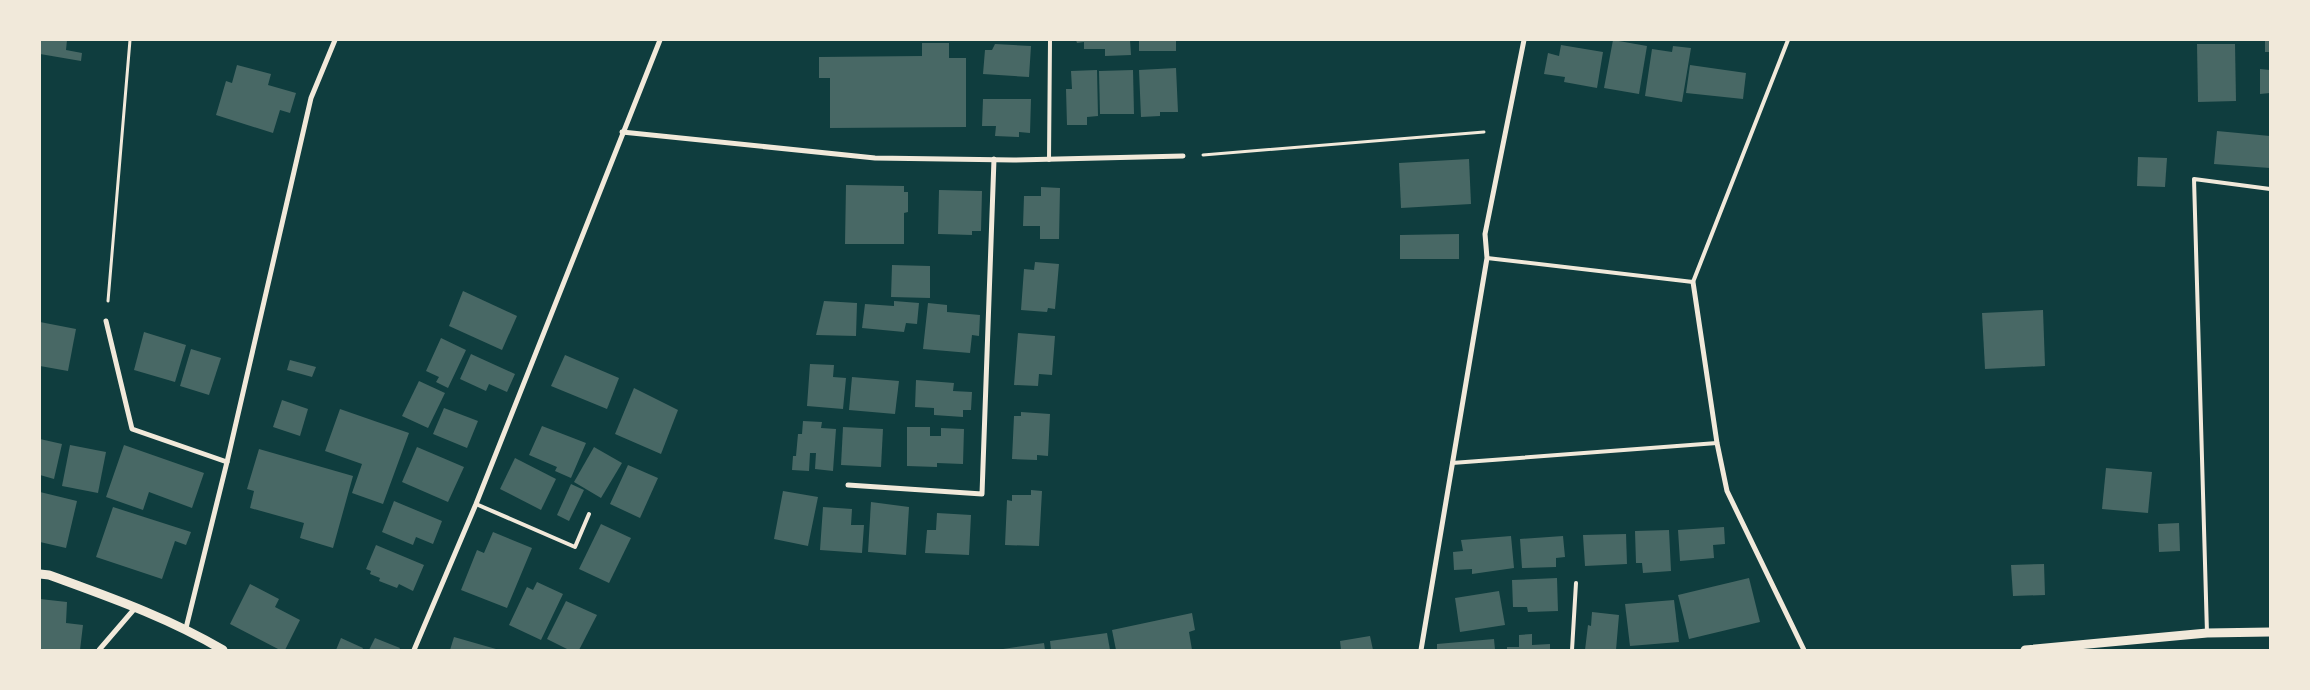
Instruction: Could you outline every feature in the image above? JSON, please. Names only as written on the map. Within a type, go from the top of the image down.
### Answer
[{"type":"street","points":[[186,628],[227,462],[311,98],[335,40]]},
{"type":"street","points":[[414,650],[476,504],[660,40]]},
{"type":"street","points":[[1421,650],[1487,258],[1485,234],[1524,40]]},
{"type":"street","points":[[622,132],[875,158],[1050,160],[1183,156]]},
{"type":"street","points":[[848,485],[982,494],[994,160]]},
{"type":"street","points":[[1693,282],[1717,443],[1727,491],[1804,650]]},
{"type":"street","points":[[106,321],[132,429],[227,462]]},
{"type":"street","points":[[40,574],[49,575],[136,606],[186,628],[223,650]]},
{"type":"street","points":[[98,650],[136,606]]},
{"type":"street","points":[[2025,650],[2207,633],[2270,632]]},
{"type":"lane","points":[[1050,40],[1050,160]]},
{"type":"lane","points":[[1487,258],[1693,282],[1788,40]]},
{"type":"lane","points":[[2207,633],[2194,179],[2270,189]]},
{"type":"lane","points":[[1452,464],[1717,443]]},
{"type":"lane","points":[[476,504],[575,548],[589,514]]},
{"type":"lane","points":[[1572,650],[1576,583]]},
{"type":"path","points":[[106,321],[130,40]]},
{"type":"path","points":[[1183,156],[1506,131]]},
{"type":"building","points":[[40,40],[67,40],[66,50],[82,53],[81,61],[40,54]]},
{"type":"building","points":[[1076,40],[1130,40],[1131,55],[1105,56],[1105,49],[1084,49],[1084,42],[1077,43]]},
{"type":"building","points":[[1139,40],[1176,40],[1176,51],[1139,51]]},
{"type":"building","points":[[1613,40],[1647,46],[1639,94],[1604,88]]},
{"type":"building","points":[[2265,40],[2270,40],[2270,52],[2265,52]]},
{"type":"building","points":[[922,43],[949,43],[949,58],[966,58],[966,127],[830,128],[830,78],[819,78],[819,57],[922,56]]},
{"type":"building","points":[[995,44],[1031,46],[1029,77],[983,74],[985,50],[992,50]]},
{"type":"building","points":[[2197,44],[2235,44],[2236,101],[2198,102]]},
{"type":"building","points":[[1561,45],[1603,52],[1597,88],[1564,82],[1565,77],[1544,74],[1548,53],[1559,56]]},
{"type":"building","points":[[1673,46],[1691,48],[1682,102],[1645,96],[1652,49],[1672,52]]},
{"type":"building","points":[[237,65],[271,74],[268,85],[296,93],[290,113],[280,110],[273,133],[216,115],[226,81],[232,83]]},
{"type":"building","points":[[1690,65],[1746,73],[1743,99],[1686,93]]},
{"type":"building","points":[[1176,68],[1178,112],[1160,112],[1160,116],[1141,117],[1139,70]]},
{"type":"building","points":[[2260,69],[2270,70],[2270,93],[2260,94]]},
{"type":"building","points":[[1097,70],[1098,116],[1087,117],[1087,125],[1067,125],[1066,89],[1072,89],[1071,71]]},
{"type":"building","points":[[1133,70],[1134,114],[1100,114],[1099,71]]},
{"type":"building","points":[[983,99],[1031,99],[1030,133],[1019,132],[1019,137],[995,136],[996,126],[982,126]]},
{"type":"building","points":[[2217,131],[2270,136],[2270,168],[2214,164]]},
{"type":"building","points":[[2138,157],[2167,158],[2165,187],[2137,186]]},
{"type":"building","points":[[1469,159],[1471,204],[1401,208],[1399,163]]},
{"type":"building","points":[[846,185],[904,186],[904,192],[908,192],[908,212],[904,213],[904,244],[845,244]]},
{"type":"building","points":[[1041,187],[1060,188],[1059,239],[1040,239],[1040,226],[1023,226],[1024,196],[1041,196]]},
{"type":"building","points":[[939,190],[982,191],[981,231],[972,231],[972,235],[938,234]]},
{"type":"building","points":[[1459,234],[1459,259],[1400,259],[1400,235]]},
{"type":"building","points":[[1035,262],[1059,264],[1055,309],[1048,308],[1047,312],[1021,310],[1024,269],[1034,270]]},
{"type":"building","points":[[892,265],[930,266],[930,298],[891,297]]},
{"type":"building","points":[[463,291],[517,316],[502,350],[449,326]]},
{"type":"building","points":[[824,301],[857,303],[856,336],[816,335]]},
{"type":"building","points":[[894,301],[919,303],[917,324],[906,323],[904,332],[862,328],[865,304],[894,306]]},
{"type":"building","points":[[928,303],[947,305],[947,312],[980,315],[979,336],[972,335],[970,353],[923,349]]},
{"type":"building","points":[[2043,310],[2045,366],[1985,369],[1982,313]]},
{"type":"building","points":[[40,322],[76,329],[68,371],[40,366]]},
{"type":"building","points":[[144,332],[186,345],[175,382],[134,370]]},
{"type":"building","points":[[1018,333],[1055,336],[1052,375],[1039,374],[1038,386],[1014,385]]},
{"type":"building","points":[[441,338],[466,350],[448,388],[436,382],[439,377],[426,371]]},
{"type":"building","points":[[191,349],[221,358],[209,395],[180,386]]},
{"type":"building","points":[[471,354],[515,374],[507,392],[489,384],[486,391],[460,379]]},
{"type":"building","points":[[565,355],[619,378],[607,409],[551,386]]},
{"type":"building","points":[[290,360],[316,367],[312,377],[287,370]]},
{"type":"building","points":[[810,364],[834,365],[833,377],[846,378],[843,409],[807,406]]},
{"type":"building","points":[[852,377],[899,381],[895,414],[849,410]]},
{"type":"building","points":[[916,380],[954,383],[953,391],[972,392],[971,410],[963,410],[963,417],[934,415],[934,408],[915,407]]},
{"type":"building","points":[[419,381],[445,393],[428,428],[402,416]]},
{"type":"building","points":[[634,388],[678,410],[661,454],[615,434]]},
{"type":"building","points":[[282,400],[308,409],[300,436],[273,427]]},
{"type":"building","points":[[444,408],[478,421],[467,448],[433,434]]},
{"type":"building","points":[[340,409],[409,433],[383,504],[352,493],[362,464],[325,451]]},
{"type":"building","points":[[1021,412],[1050,414],[1048,456],[1037,455],[1037,460],[1012,459],[1014,416],[1021,416]]},
{"type":"building","points":[[803,421],[822,422],[821,428],[836,429],[833,471],[815,469],[816,453],[810,453],[809,471],[792,470],[793,456],[796,456],[798,434],[802,434]]},
{"type":"building","points":[[542,426],[586,443],[571,478],[555,471],[557,467],[529,455]]},
{"type":"building","points":[[843,427],[883,429],[881,467],[841,465]]},
{"type":"building","points":[[907,427],[930,427],[930,436],[941,436],[941,428],[964,429],[963,464],[937,463],[937,467],[907,466]]},
{"type":"building","points":[[40,439],[62,444],[54,479],[40,475]]},
{"type":"building","points":[[70,445],[106,452],[98,493],[62,486]]},
{"type":"building","points":[[124,445],[204,473],[192,508],[149,492],[143,510],[106,497]]},
{"type":"building","points":[[417,447],[464,467],[448,502],[402,482]]},
{"type":"building","points":[[594,447],[622,463],[601,498],[574,482]]},
{"type":"building","points":[[259,449],[353,476],[333,548],[300,538],[304,523],[250,508],[254,491],[247,489]]},
{"type":"building","points":[[515,458],[556,479],[541,510],[500,489]]},
{"type":"building","points":[[628,465],[658,478],[640,518],[610,504]]},
{"type":"building","points":[[2106,468],[2152,472],[2148,513],[2102,509]]},
{"type":"building","points":[[571,484],[584,490],[569,521],[557,515]]},
{"type":"building","points":[[1031,490],[1042,491],[1039,546],[1005,545],[1007,500],[1012,501],[1012,495],[1031,495]]},
{"type":"building","points":[[783,491],[818,497],[808,546],[774,539]]},
{"type":"building","points":[[40,492],[77,501],[66,548],[40,542]]},
{"type":"building","points":[[394,501],[442,521],[433,544],[416,537],[413,545],[382,532]]},
{"type":"building","points":[[871,502],[909,507],[906,555],[868,552]]},
{"type":"building","points":[[113,507],[191,532],[186,545],[175,541],[162,579],[96,557]]},
{"type":"building","points":[[823,507],[852,509],[851,525],[864,525],[862,553],[820,550]]},
{"type":"building","points":[[937,513],[971,515],[969,555],[925,553],[927,530],[936,530]]},
{"type":"building","points":[[2179,523],[2180,551],[2159,552],[2158,524]]},
{"type":"building","points":[[601,524],[631,538],[609,583],[579,569]]},
{"type":"building","points":[[1724,527],[1725,544],[1713,545],[1714,558],[1680,561],[1678,530]]},
{"type":"building","points":[[1669,530],[1671,571],[1643,573],[1642,563],[1636,563],[1635,531]]},
{"type":"building","points":[[493,532],[532,548],[507,608],[461,590],[477,550],[484,553]]},
{"type":"building","points":[[1626,534],[1627,564],[1585,566],[1583,535]]},
{"type":"building","points":[[1511,536],[1514,568],[1472,574],[1472,569],[1454,570],[1453,552],[1463,551],[1461,540]]},
{"type":"building","points":[[1563,536],[1565,557],[1556,558],[1556,567],[1522,568],[1520,539]]},
{"type":"building","points":[[376,545],[424,565],[413,591],[399,584],[397,588],[379,581],[380,578],[370,574],[371,571],[366,569]]},
{"type":"building","points":[[2044,564],[2045,595],[2013,596],[2011,565]]},
{"type":"building","points":[[1557,578],[1558,611],[1528,612],[1527,607],[1513,607],[1512,580]]},
{"type":"building","points":[[1749,578],[1760,622],[1689,639],[1678,595]]},
{"type":"building","points":[[537,582],[563,594],[541,640],[509,625],[527,587],[533,590]]},
{"type":"building","points":[[250,584],[279,599],[275,607],[300,620],[285,650],[280,650],[230,624]]},
{"type":"building","points":[[1499,591],[1505,625],[1460,632],[1455,598]]},
{"type":"building","points":[[40,599],[67,602],[66,623],[83,625],[80,650],[40,650]]},
{"type":"building","points":[[1674,600],[1679,642],[1630,646],[1625,604]]},
{"type":"building","points":[[566,601],[597,615],[579,650],[569,650],[547,639]]},
{"type":"building","points":[[1592,612],[1619,615],[1616,650],[1585,650],[1588,625],[1591,626]]},
{"type":"building","points":[[1192,613],[1195,630],[1189,632],[1192,650],[1116,650],[1112,630]]},
{"type":"building","points":[[1107,633],[1110,650],[1051,650],[1050,641]]},
{"type":"building","points":[[1532,634],[1532,645],[1550,644],[1550,650],[1507,650],[1507,647],[1519,647],[1519,635]]},
{"type":"building","points":[[1370,636],[1373,650],[1341,650],[1340,641]]},
{"type":"building","points":[[454,637],[496,649],[496,650],[450,650]]},
{"type":"building","points":[[341,638],[363,648],[362,650],[336,650]]},
{"type":"building","points":[[375,638],[400,648],[399,650],[369,650]]},
{"type":"building","points":[[1494,639],[1495,650],[1437,650],[1437,644]]},
{"type":"building","points":[[1044,643],[1045,650],[1003,650],[1003,649]]}]
